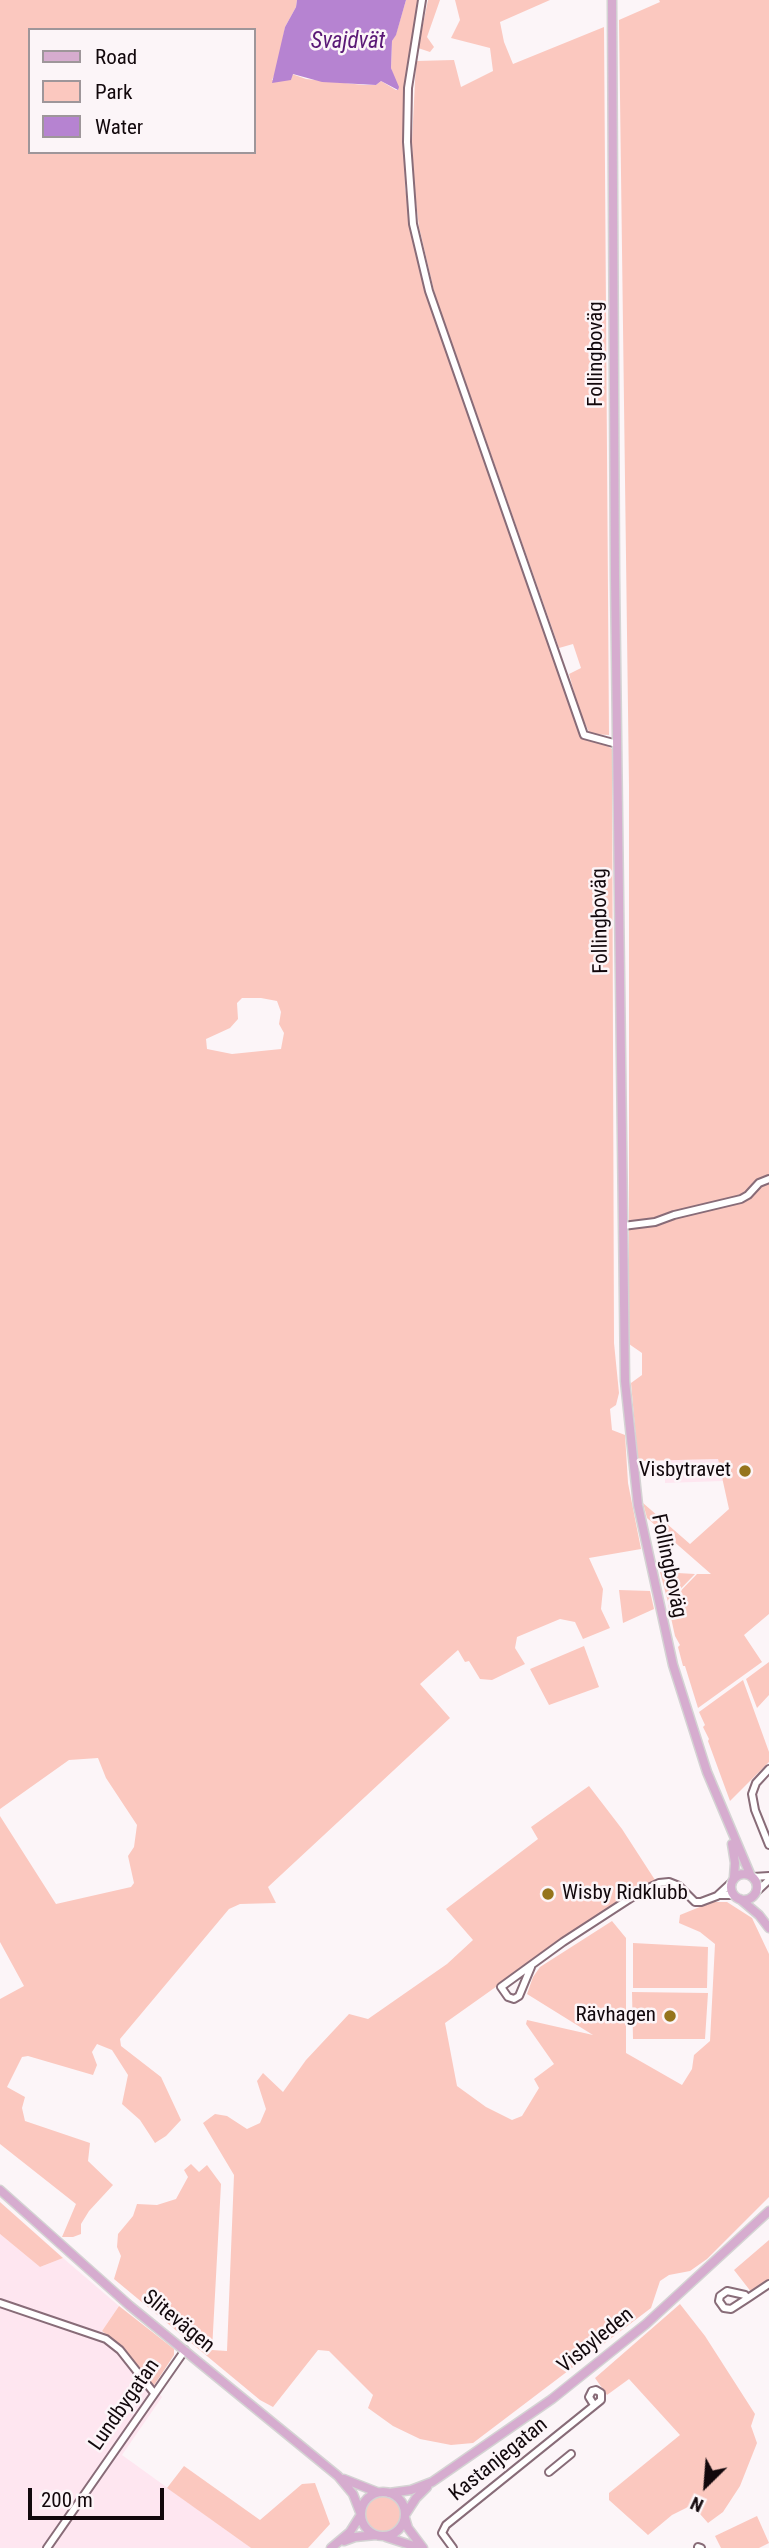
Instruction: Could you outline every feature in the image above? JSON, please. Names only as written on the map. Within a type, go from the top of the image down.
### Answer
[{"type":"main road","name":"Follingboväg","points":[[612,0],[624,1368],[638,1505],[673,1665],[707,1772],[751,1875]]},
{"type":"main road","name":"Follingboväg","points":[[729,1827],[735,1863],[733,1880]]},
{"type":"main road","points":[[740,1874],[751,1875],[757,1883],[755,1894],[769,1927],[737,1897],[733,1880],[740,1874]]},
{"type":"main road","points":[[737,1897],[747,1900],[755,1894]]},
{"type":"main road","name":"Slitevägen","points":[[0,2190],[103,2283],[338,2476],[353,2494],[360,2514]]},
{"type":"main road","name":"Visbyleden","points":[[405,2517],[416,2498],[432,2482],[510,2429],[618,2346],[705,2272],[769,2211]]},
{"type":"main road","name":"Slitevägen","points":[[338,2476],[379,2492]]},
{"type":"main road","name":"Visbyleden","points":[[389,2493],[411,2490],[432,2482]]},
{"type":"main road","points":[[333,2547],[350,2532],[366,2499],[379,2492],[389,2493],[401,2501],[408,2528],[422,2548]]},
{"type":"main road","points":[[360,2514],[365,2527],[380,2536],[422,2548]]},
{"type":"main road","points":[[333,2547],[355,2537],[380,2536],[397,2531],[405,2517]]},
{"type":"street","points":[[422,0],[408,88],[407,142],[413,223],[426,278],[584,735],[617,744]]},
{"type":"street","points":[[622,1226],[655,1222],[674,1214],[741,1199],[769,1178]]},
{"type":"street","points":[[769,1769],[756,1783],[752,1794],[755,1810],[769,1845]]},
{"type":"street","points":[[751,1875],[769,1878]]},
{"type":"street","points":[[755,1894],[769,1878]]},
{"type":"street","points":[[717,1896],[733,1880]]},
{"type":"street","points":[[531,1967],[519,1996],[514,1999],[508,1997],[500,1987],[598,1919],[659,1883],[676,1884],[698,1902],[717,1896],[737,1897]]},
{"type":"street","points":[[748,2298],[769,2284]]},
{"type":"street","points":[[0,2303],[107,2339],[120,2350],[154,2393]]},
{"type":"street","name":"Lundbygatan","points":[[47,2548],[185,2350]]},
{"type":"street","name":"Kastanjegatan","points":[[453,2548],[442,2533],[446,2525],[594,2406]]},
{"type":"street","points":[[549,2472],[571,2454]]},
{"type":"shaded area","points":[[718,1459],[723,1481],[665,1483],[665,1460]]},
{"type":"shaded area","points":[[0,2234],[40,2267],[63,2258],[119,2306],[102,2331],[122,2347],[162,2397],[122,2455],[251,2548],[0,2548]]},
{"type":"green space","points":[[0,0],[297,0],[285,27],[277,70],[272,80],[291,80],[292,74],[306,79],[364,85],[376,85],[381,81],[398,90],[391,68],[392,41],[406,0],[421,0],[410,54],[404,145],[405,187],[425,290],[573,716],[588,740],[603,743],[612,749],[614,1343],[619,1393],[616,1405],[610,1409],[612,1430],[625,1435],[628,1483],[641,1549],[589,1558],[603,1589],[601,1609],[610,1628],[583,1639],[575,1622],[560,1619],[517,1637],[515,1648],[525,1664],[492,1680],[480,1679],[469,1661],[465,1662],[458,1650],[420,1684],[450,1718],[268,1887],[276,1903],[240,1904],[229,1909],[120,2039],[121,2046],[161,2077],[181,2120],[166,2136],[155,2143],[140,2120],[122,2104],[128,2075],[112,2050],[97,2044],[92,2052],[97,2065],[93,2075],[28,2056],[22,2057],[7,2087],[25,2097],[22,2108],[25,2121],[90,2143],[88,2161],[113,2185],[89,2211],[81,2224],[81,2234],[62,2237],[76,2204],[0,2144],[0,1999],[24,1986],[0,1942],[0,1816],[56,1904],[131,1887],[134,1883],[128,1856],[134,1847],[137,1825],[106,1778],[98,1758],[69,1760],[0,1809]],"holes":[[[242,998],[277,1001],[281,1012],[279,1024],[284,1033],[281,1049],[232,1054],[207,1049],[206,1039],[230,1028],[238,1019],[237,1003]]]},
{"type":"green space","points":[[428,0],[440,0],[427,37],[434,47],[430,52],[418,48]]},
{"type":"green space","points":[[455,0],[550,0],[500,22],[513,64],[604,27],[609,735],[590,734],[580,713],[569,674],[581,668],[573,644],[559,648],[435,295],[419,227],[412,142],[416,61],[454,60],[461,87],[493,71],[490,48],[451,38],[460,20]]},
{"type":"green space","points":[[659,0],[769,0],[769,1614],[744,1635],[762,1662],[698,1708],[683,1666],[668,1604],[697,1574],[711,1574],[647,1518],[643,1503],[690,1544],[729,1509],[718,1459],[638,1461],[631,1383],[642,1375],[642,1353],[629,1344],[629,786],[619,20],[660,2]]},
{"type":"green space","points":[[660,1572],[695,1574],[668,1602]]},
{"type":"green space","points":[[619,1590],[650,1591],[654,1609],[623,1623]]},
{"type":"green space","points":[[584,1646],[599,1687],[549,1705],[530,1669]]},
{"type":"green space","points":[[769,1662],[769,1695],[757,1708],[746,1679]]},
{"type":"green space","points":[[743,1680],[769,1752],[769,1762],[730,1801],[699,1712]]},
{"type":"green space","points":[[589,1786],[622,1829],[655,1880],[586,1923],[445,2023],[457,2086],[486,2107],[512,2120],[522,2116],[539,2088],[534,2079],[554,2064],[526,2024],[527,2020],[593,2035],[527,1994],[533,1977],[540,1967],[612,1921],[626,1938],[626,2053],[682,2085],[692,2069],[694,2055],[710,2041],[715,1944],[700,1932],[679,1923],[680,1915],[712,1902],[727,1902],[752,1918],[769,1954],[769,2197],[707,2259],[690,2271],[669,2275],[660,2281],[651,2308],[473,2443],[451,2445],[420,2439],[393,2426],[368,2408],[373,2395],[329,2351],[318,2350],[273,2407],[260,2400],[114,2279],[121,2256],[117,2247],[118,2234],[133,2216],[137,2204],[157,2205],[176,2199],[188,2177],[184,2170],[191,2164],[199,2172],[207,2165],[221,2184],[212,2350],[227,2351],[234,2175],[203,2123],[215,2114],[227,2116],[247,2129],[260,2123],[266,2109],[257,2081],[263,2073],[283,2092],[306,2060],[349,2014],[368,2019],[447,1964],[473,1940],[446,1909],[538,1839],[531,1827]]},
{"type":"green space","points":[[633,1943],[708,1947],[707,1988],[633,1988]]},
{"type":"green space","name":"Rävhagen","points":[[632,1992],[708,1993],[705,2039],[633,2039]]},
{"type":"green space","points":[[0,2202],[63,2258],[40,2267],[0,2234]]},
{"type":"green space","points":[[769,2240],[769,2282],[752,2293],[734,2270]]},
{"type":"green space","points":[[680,2304],[705,2336],[755,2414],[751,2426],[757,2443],[740,2486],[723,2512],[708,2523],[692,2505],[672,2515],[648,2535],[609,2500],[609,2493],[680,2435],[629,2379],[607,2395],[595,2378]]},
{"type":"green space","points":[[119,2306],[174,2349],[174,2355],[153,2387],[122,2347],[102,2331]]},
{"type":"green space","points":[[184,2466],[260,2520],[302,2484],[315,2483],[330,2524],[308,2548],[251,2548],[167,2488]]},
{"type":"green space","points":[[383,2494],[397,2500],[403,2514],[397,2528],[383,2534],[369,2528],[363,2514],[369,2500]]},
{"type":"green space","points":[[757,2516],[769,2543],[759,2548],[721,2548],[715,2536]]},
{"type":"water","name":"Svajdvät","points":[[297,0],[406,0],[392,41],[391,68],[398,90],[381,81],[376,85],[322,82],[293,74],[291,80],[272,83],[285,27]]},
{"type":"place","name":"Visbytravet","points":[[745,1471]]},
{"type":"place","name":"Wisby Ridklubb","points":[[548,1894]]},
{"type":"place","name":"Rävhagen","points":[[670,2016]]}]
